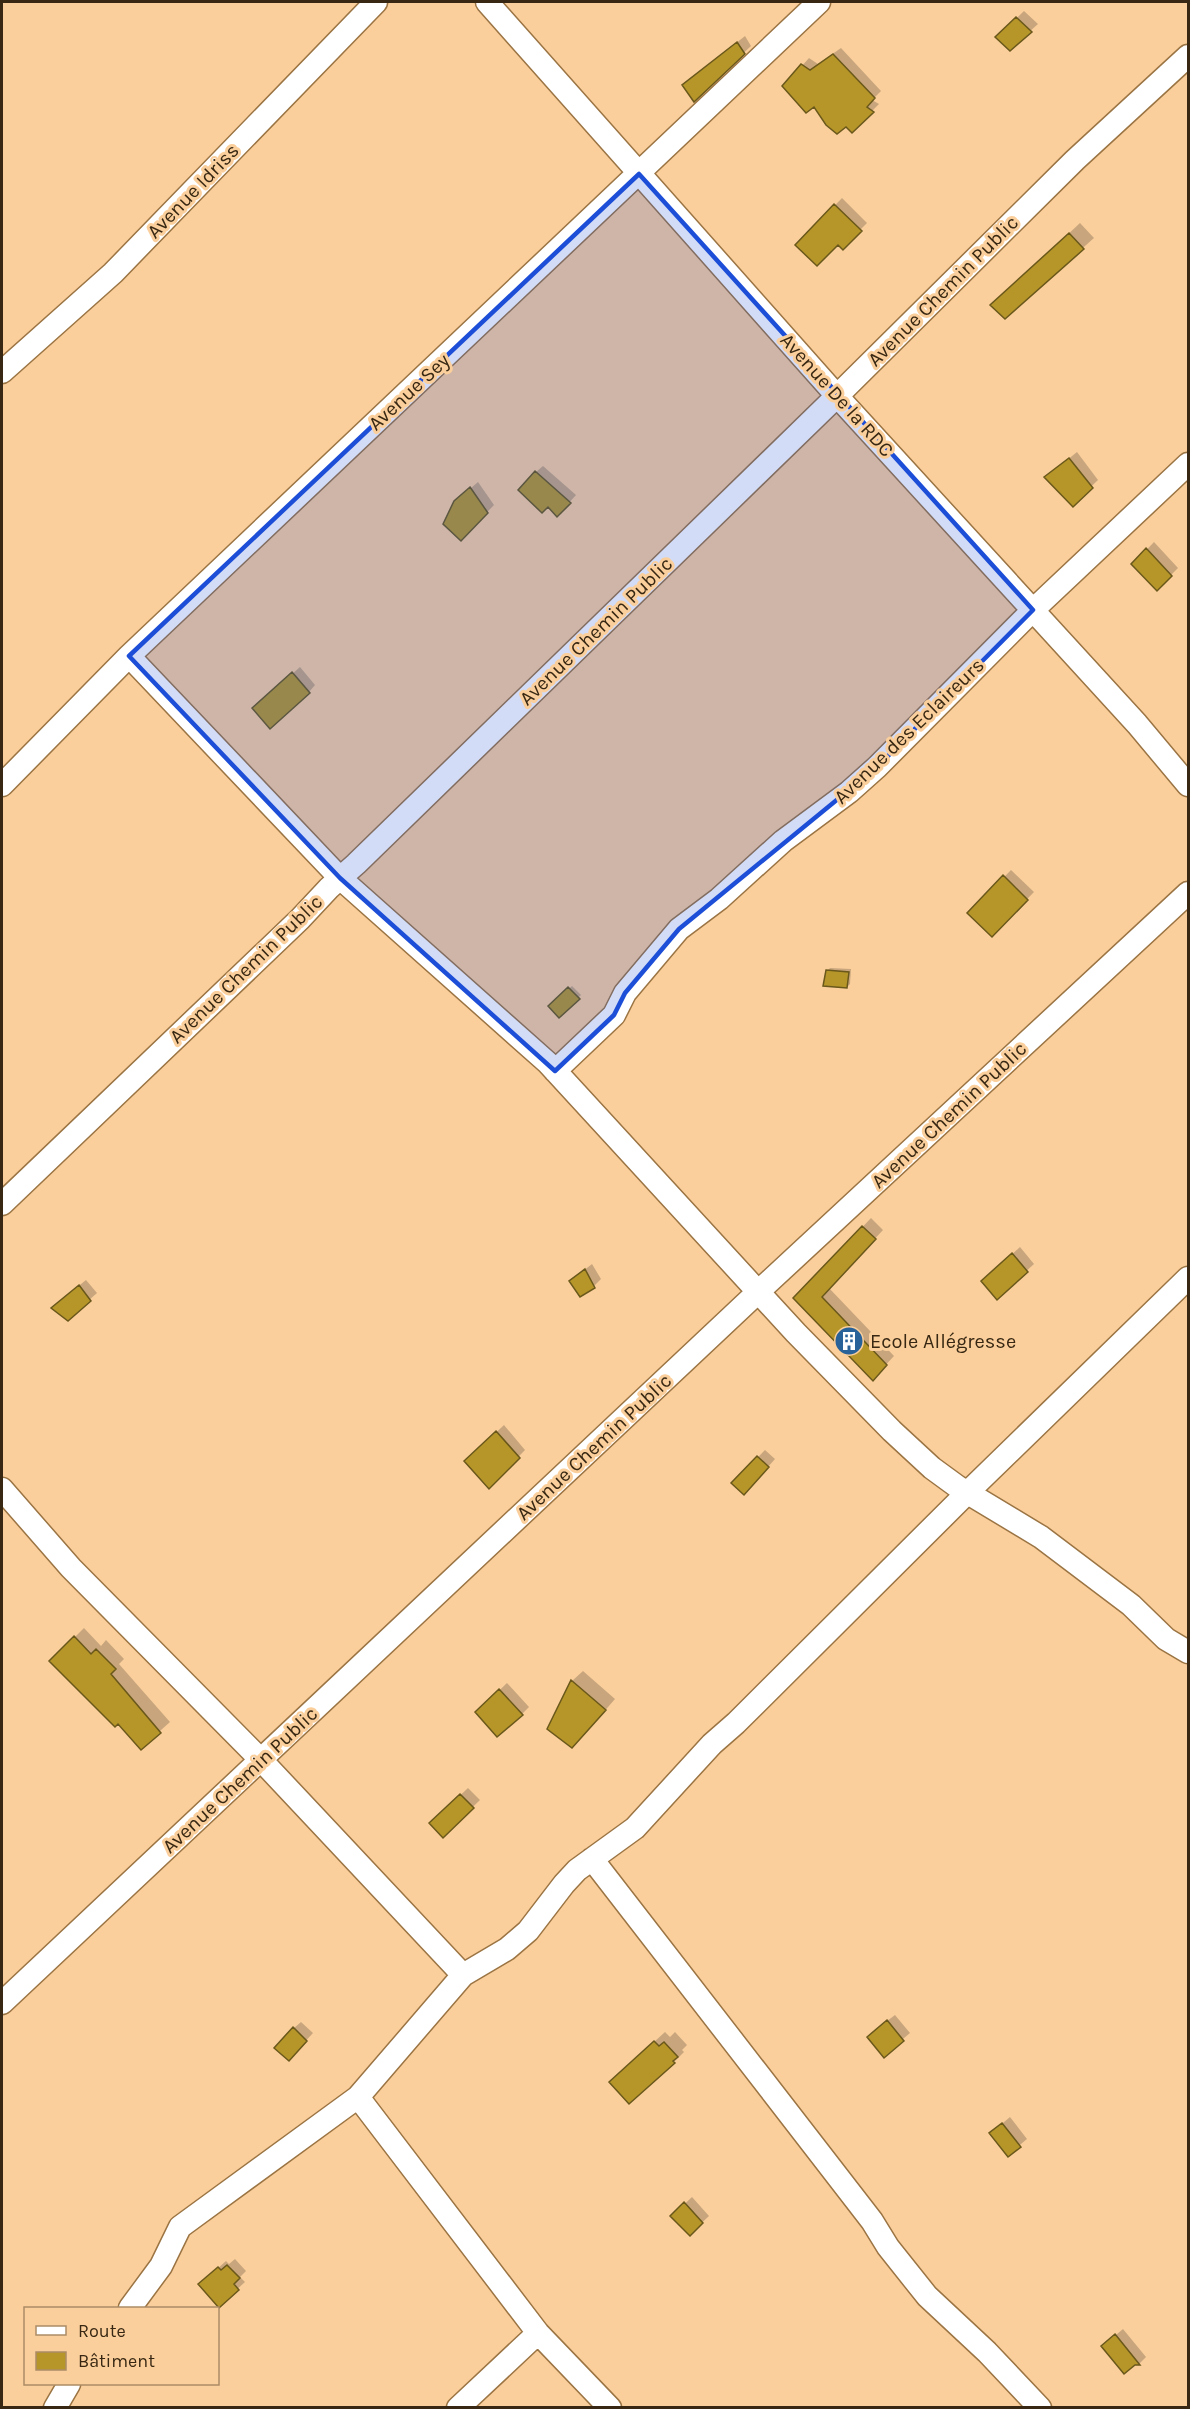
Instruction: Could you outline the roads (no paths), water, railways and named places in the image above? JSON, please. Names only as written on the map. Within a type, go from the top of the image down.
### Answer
[{"type":"street","name":"Avenue Idriss","points":[[2,372],[113,273],[376,2]]},
{"type":"street","name":"Avenue De la RDC","points":[[488,2],[837,396],[1137,724],[1188,785]]},
{"type":"street","name":"Avenue Sey","points":[[2,785],[129,656],[819,2]]},
{"type":"street","name":"Avenue Chemin Public","points":[[2,1204],[283,936],[837,396],[1075,159],[1188,56]]},
{"type":"street","name":"Avenue des Eclaireurs","points":[[555,1071],[614,1015],[625,993],[679,929],[719,899],[783,841],[849,792],[877,767],[1033,610],[1188,464]]},
{"type":"street","points":[[129,656],[340,878],[555,1071],[837,1376],[892,1431],[932,1468],[1041,1537],[1131,1605],[1166,1639],[1188,1652]]},
{"type":"street","name":"Avenue Chemin Public","points":[[2,2003],[262,1761],[759,1291],[1188,893]]},
{"type":"street","points":[[131,2307],[161,2266],[180,2227],[358,2097],[463,1975],[507,1949],[528,1931],[564,1884],[592,1859],[635,1828],[712,1744],[1188,1278]]},
{"type":"street","points":[[2,1489],[71,1568],[262,1761],[463,1975]]},
{"type":"street","points":[[592,1859],[872,2221],[913,2280],[987,2352],[1040,2408]]},
{"type":"street","points":[[358,2097],[538,2333],[610,2408]]},
{"type":"street","points":[[458,2408],[538,2333]]},
{"type":"street","points":[[55,2408],[68,2385]]},
{"type":"place","name":"Ecole Allégresse","points":[[849,1341]]}]
